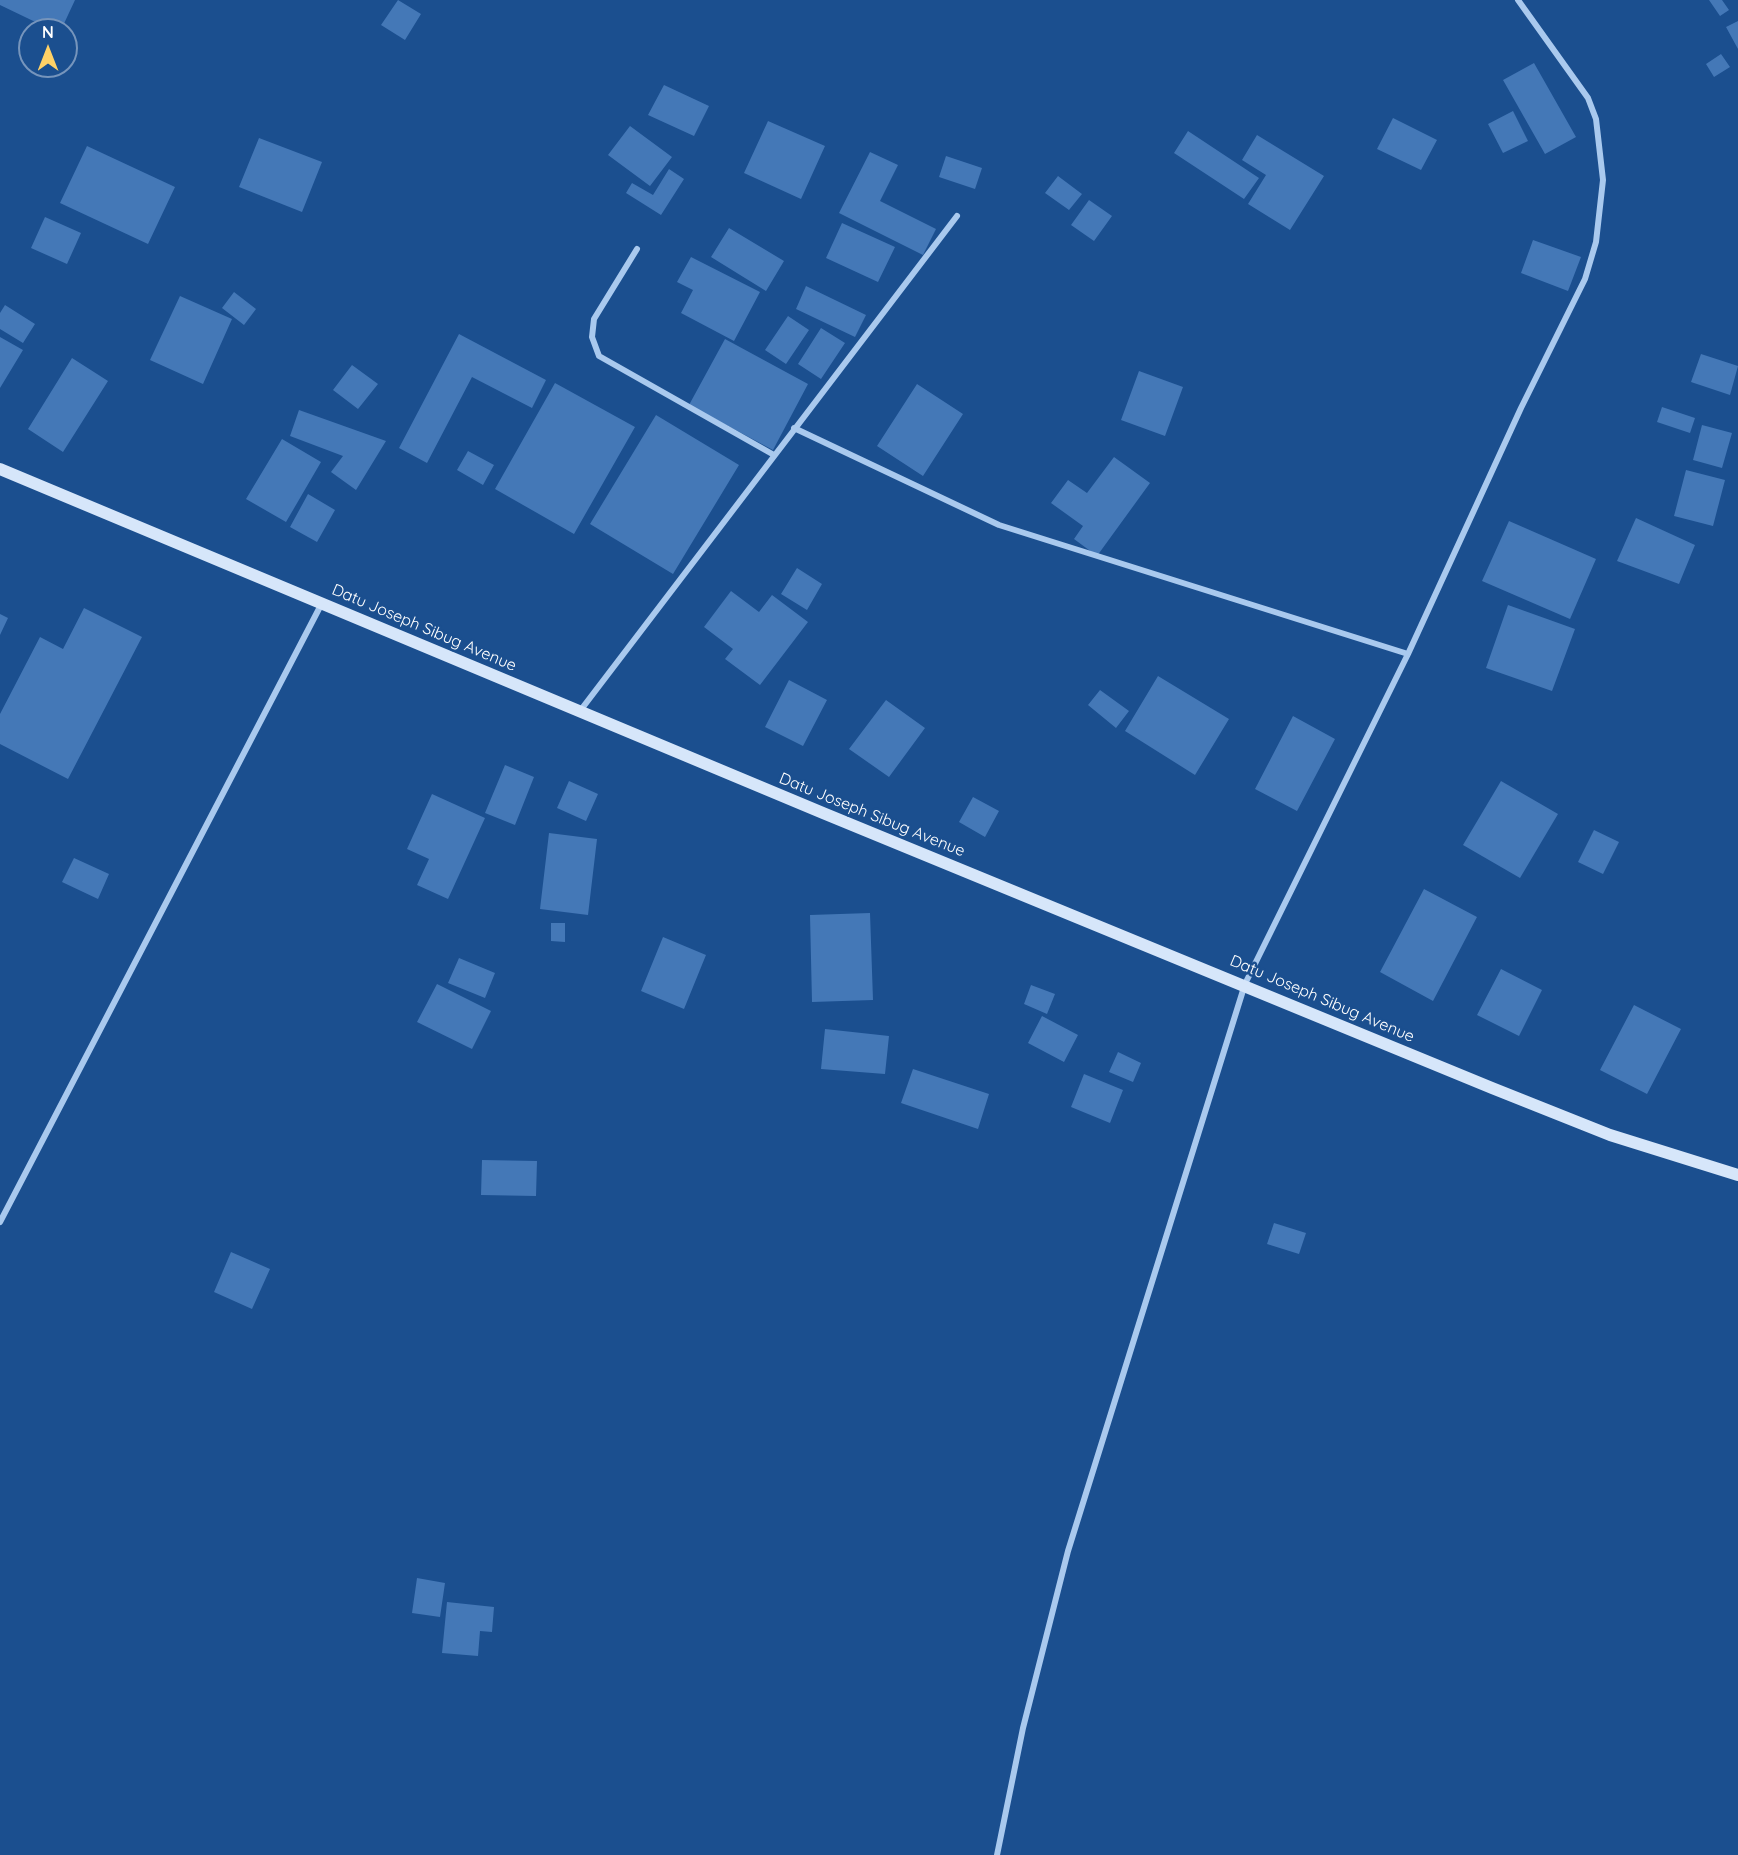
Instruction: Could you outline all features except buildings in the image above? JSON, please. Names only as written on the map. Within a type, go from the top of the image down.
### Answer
[{"type":"main road","name":"Datu Joseph Sibug Avenue","points":[[0,469],[968,873],[1245,984],[1610,1136],[1738,1175]]},
{"type":"street","points":[[997,1855],[1023,1728],[1068,1551],[1245,984],[1408,654],[1585,279],[1596,243],[1603,180],[1596,119],[1588,98],[1518,0]]},
{"type":"street","points":[[580,711],[957,216]]},
{"type":"street","points":[[637,249],[594,319],[592,337],[599,356],[774,455]]},
{"type":"street","points":[[794,428],[999,525],[1408,654]]},
{"type":"street","points":[[0,1222],[322,603]]}]
